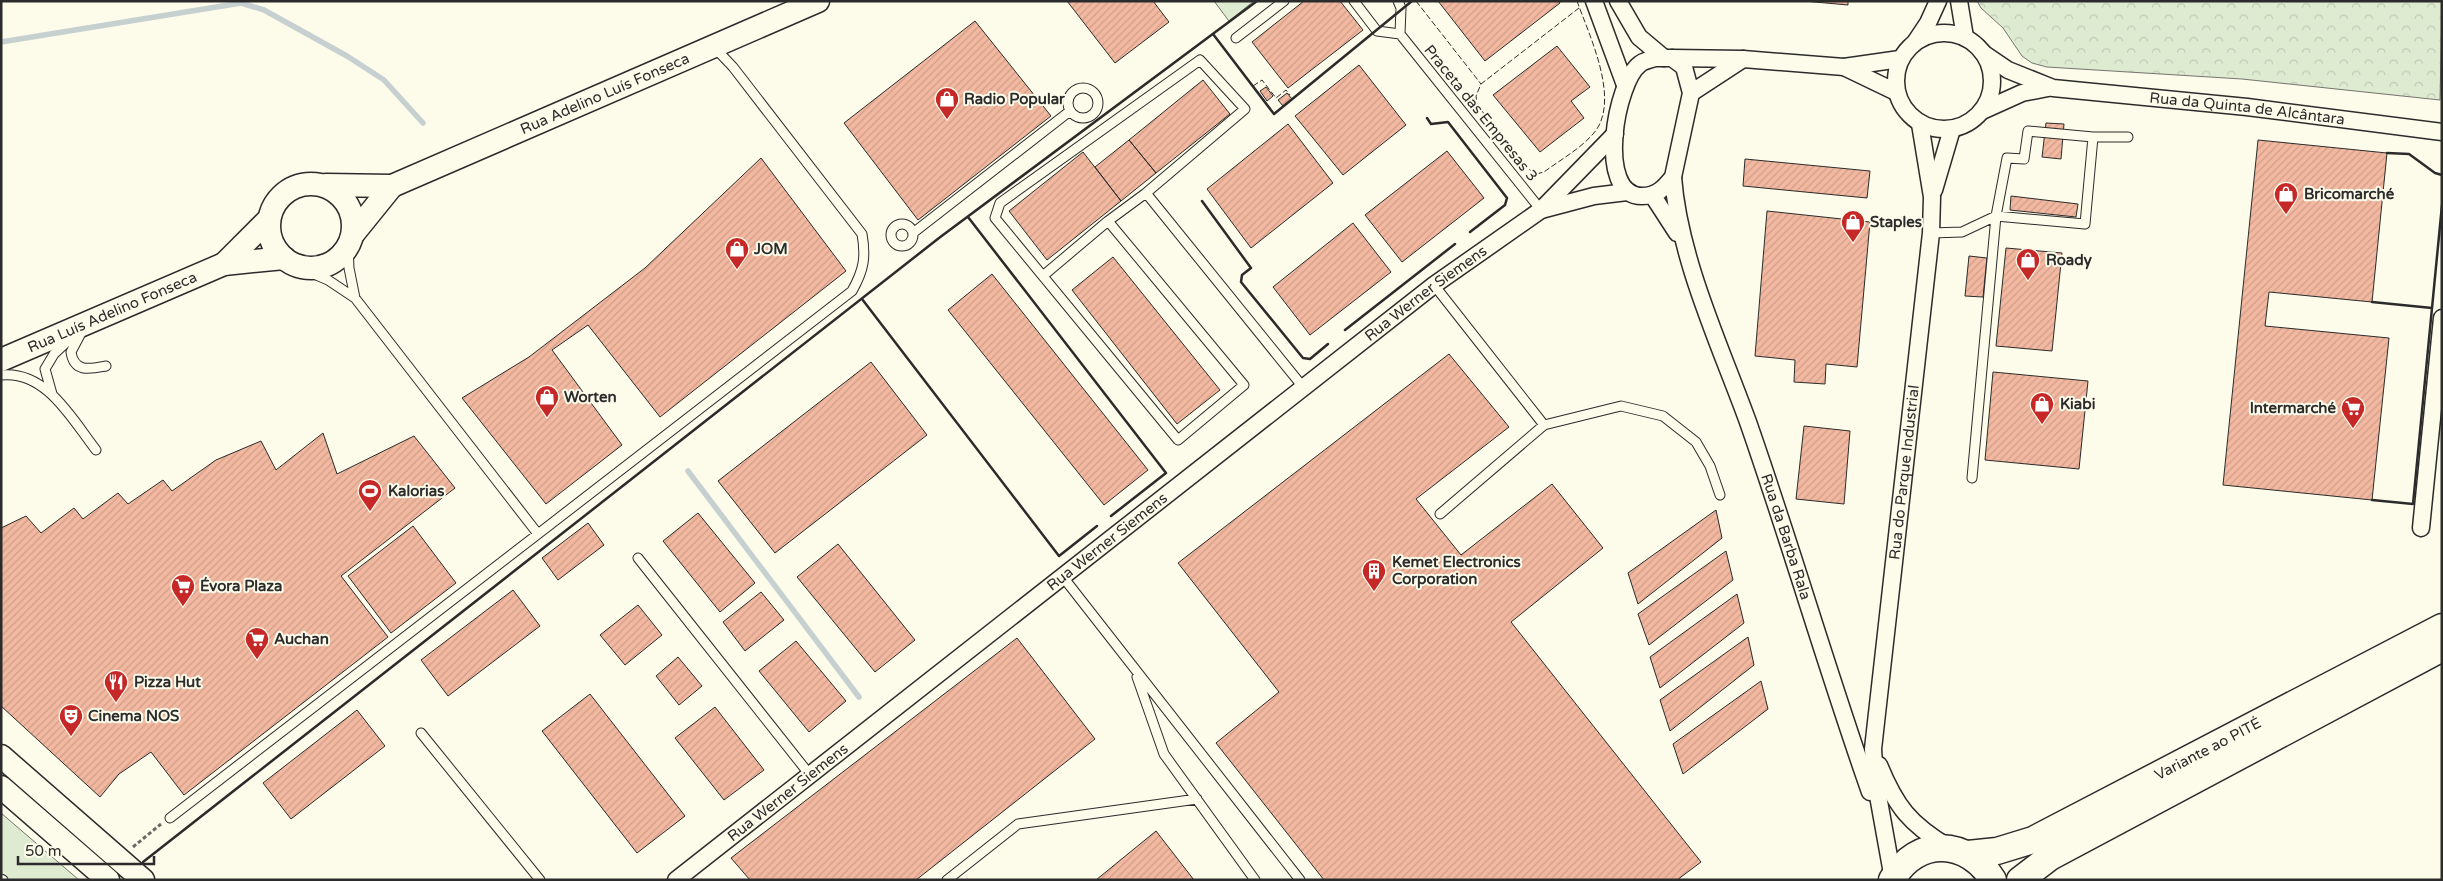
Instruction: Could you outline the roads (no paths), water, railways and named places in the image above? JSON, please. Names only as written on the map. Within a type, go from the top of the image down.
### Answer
[{"type":"main road","name":"Variante ao PITÉ","points":[[1892,879],[1898,868],[1914,856],[1930,849],[1996,851],[2033,840],[2442,627]]},
{"type":"main road","name":"Variante ao PITÉ","points":[[2020,880],[2050,857],[2442,648]]},
{"type":"main road","points":[[1959,851],[1984,866],[1993,880]]},
{"type":"street","name":"Rua Adelino Luís Fonseca","points":[[326,185],[392,186],[800,7],[818,1]]},
{"type":"street","points":[[1594,1],[1625,85]]},
{"type":"street","points":[[1618,1],[1638,37],[1684,67],[1691,93],[1743,59]]},
{"type":"street","points":[[1938,1],[1928,24],[1900,59],[1895,75],[1896,92],[1905,110],[1920,124],[1936,129],[1952,129],[1968,123],[1982,111],[2022,92],[2053,88]]},
{"type":"street","points":[[1959,1],[1965,37]]},
{"type":"street","points":[[1916,41],[1931,34],[1948,32],[1965,37],[1979,47],[1988,62],[1992,79],[1990,96],[1982,111]]},
{"type":"street","points":[[1983,53],[2008,70],[2053,88]]},
{"type":"street","points":[[1627,192],[1619,182],[1614,163],[1615,134],[1625,85],[1639,64],[1654,58],[1743,59],[1844,67],[1900,59]]},
{"type":"street","points":[[1844,67],[1896,92]]},
{"type":"street","name":"Rua da Quinta de Alcântara","points":[[2053,88],[2247,107],[2442,132]]},
{"type":"street","name":"Rua da Barba Rala","points":[[1691,93],[1673,177],[1674,202],[1682,241],[1748,422],[1854,749],[1885,834]]},
{"type":"street","name":"Rua do Parque Industrial","points":[[1873,749],[1931,233],[1932,197],[1920,124]]},
{"type":"street","name":"Rua do Parque Industrial","points":[[1932,197],[1952,129]]},
{"type":"street","name":"Rua Werner Siemens","points":[[676,880],[1434,285],[1540,210],[1615,134]]},
{"type":"street","points":[[1653,196],[1665,188],[1673,177]]},
{"type":"street","points":[[311,183],[326,185],[345,199],[352,212],[351,240],[336,261],[325,266],[314,269],[291,263],[271,242],[269,219],[276,201],[286,191],[297,185],[311,183]]},
{"type":"street","name":"Rua Adelino Luís Fonseca","points":[[351,240],[392,186]]},
{"type":"street","name":"Rua Werner Siemens","points":[[1540,210],[1594,196],[1627,192],[1638,196],[1653,196]]},
{"type":"street","name":"Rua da Barba Rala","points":[[1653,196],[1682,241]]},
{"type":"street","name":"Rua Luís Adelino Fonseca","points":[[1,360],[224,264],[269,219]]},
{"type":"street","name":"Rua Luís Adelino Fonseca","points":[[224,264],[291,263]]},
{"type":"street","points":[[2421,528],[2442,318]]},
{"type":"street","points":[[1873,749],[1885,780],[1900,808],[1920,830],[1959,851]]},
{"type":"street","name":"Rua da Barba Rala","points":[[1873,749],[1875,779],[1892,879]]},
{"type":"street","points":[[1,756],[143,880]]},
{"type":"street","points":[[1,787],[108,880]]},
{"type":"lane","points":[[1236,38],[1284,1]]},
{"type":"lane","points":[[1354,1],[1377,31],[1400,34],[1401,8],[1398,1]]},
{"type":"lane","name":"Praceta das Empresas 3","points":[[1400,34],[1540,210]]},
{"type":"lane","points":[[170,818],[852,291],[864,268],[866,258],[862,234],[733,67],[714,46]]},
{"type":"lane","points":[[1044,275],[1108,221],[1146,193],[1245,109],[1200,60],[1000,203],[995,218],[1044,275],[1178,440],[1244,386],[1108,221]]},
{"type":"lane","points":[[913,234],[1070,111]]},
{"type":"lane","points":[[1972,478],[1996,216],[2007,158],[2024,159],[2028,131],[2093,137],[2128,137]]},
{"type":"lane","points":[[1931,233],[1962,232],[1996,216],[2085,224],[2093,137]]},
{"type":"lane","points":[[1146,193],[1303,387]]},
{"type":"lane","points":[[351,240],[349,268],[355,298]]},
{"type":"lane","points":[[291,263],[328,280],[355,298],[538,534]]},
{"type":"lane","points":[[1434,285],[1544,425]]},
{"type":"lane","points":[[86,324],[73,345],[72,359],[81,369],[106,366]]},
{"type":"lane","points":[[52,395],[45,369],[48,362],[86,324]]},
{"type":"lane","points":[[1,375],[20,374],[27,376],[52,395],[96,450]]},
{"type":"lane","points":[[1440,514],[1544,425],[1621,406],[1663,416],[1696,442],[1710,466],[1720,495]]},
{"type":"lane","points":[[638,558],[810,774]]},
{"type":"lane","points":[[1063,577],[1300,880]]},
{"type":"lane","points":[[1135,669],[1164,754],[1255,880]]},
{"type":"lane","points":[[420,733],[540,880]]},
{"type":"lane","points":[[947,880],[1018,824],[1197,799]]},
{"type":"waterway","points":[[1,42],[241,3],[264,10],[347,56],[384,80],[423,123]]},
{"type":"waterway","points":[[688,471],[859,697]]},
{"type":"place","name":"Radio Popular","points":[[947,120]]},
{"type":"place","name":"Bricomarché","points":[[2286,215]]},
{"type":"place","name":"Staples","points":[[1853,243]]},
{"type":"place","name":"JOM","points":[[737,270]]},
{"type":"place","name":"Roady","points":[[2028,281]]},
{"type":"place","name":"Worten","points":[[547,418]]},
{"type":"place","name":"Kiabi","points":[[2042,425]]},
{"type":"place","name":"Intermarché","points":[[2353,429]]},
{"type":"place","name":"Kalorias","points":[[370,512]]},
{"type":"place","name":"Kemet Electronics Corporation","points":[[1374,592]]},
{"type":"place","name":"Évora Plaza","points":[[183,607]]},
{"type":"place","name":"Auchan","points":[[257,660]]},
{"type":"place","name":"Pizza Hut","points":[[116,703]]},
{"type":"place","name":"Cinema NOS","points":[[71,737]]}]
